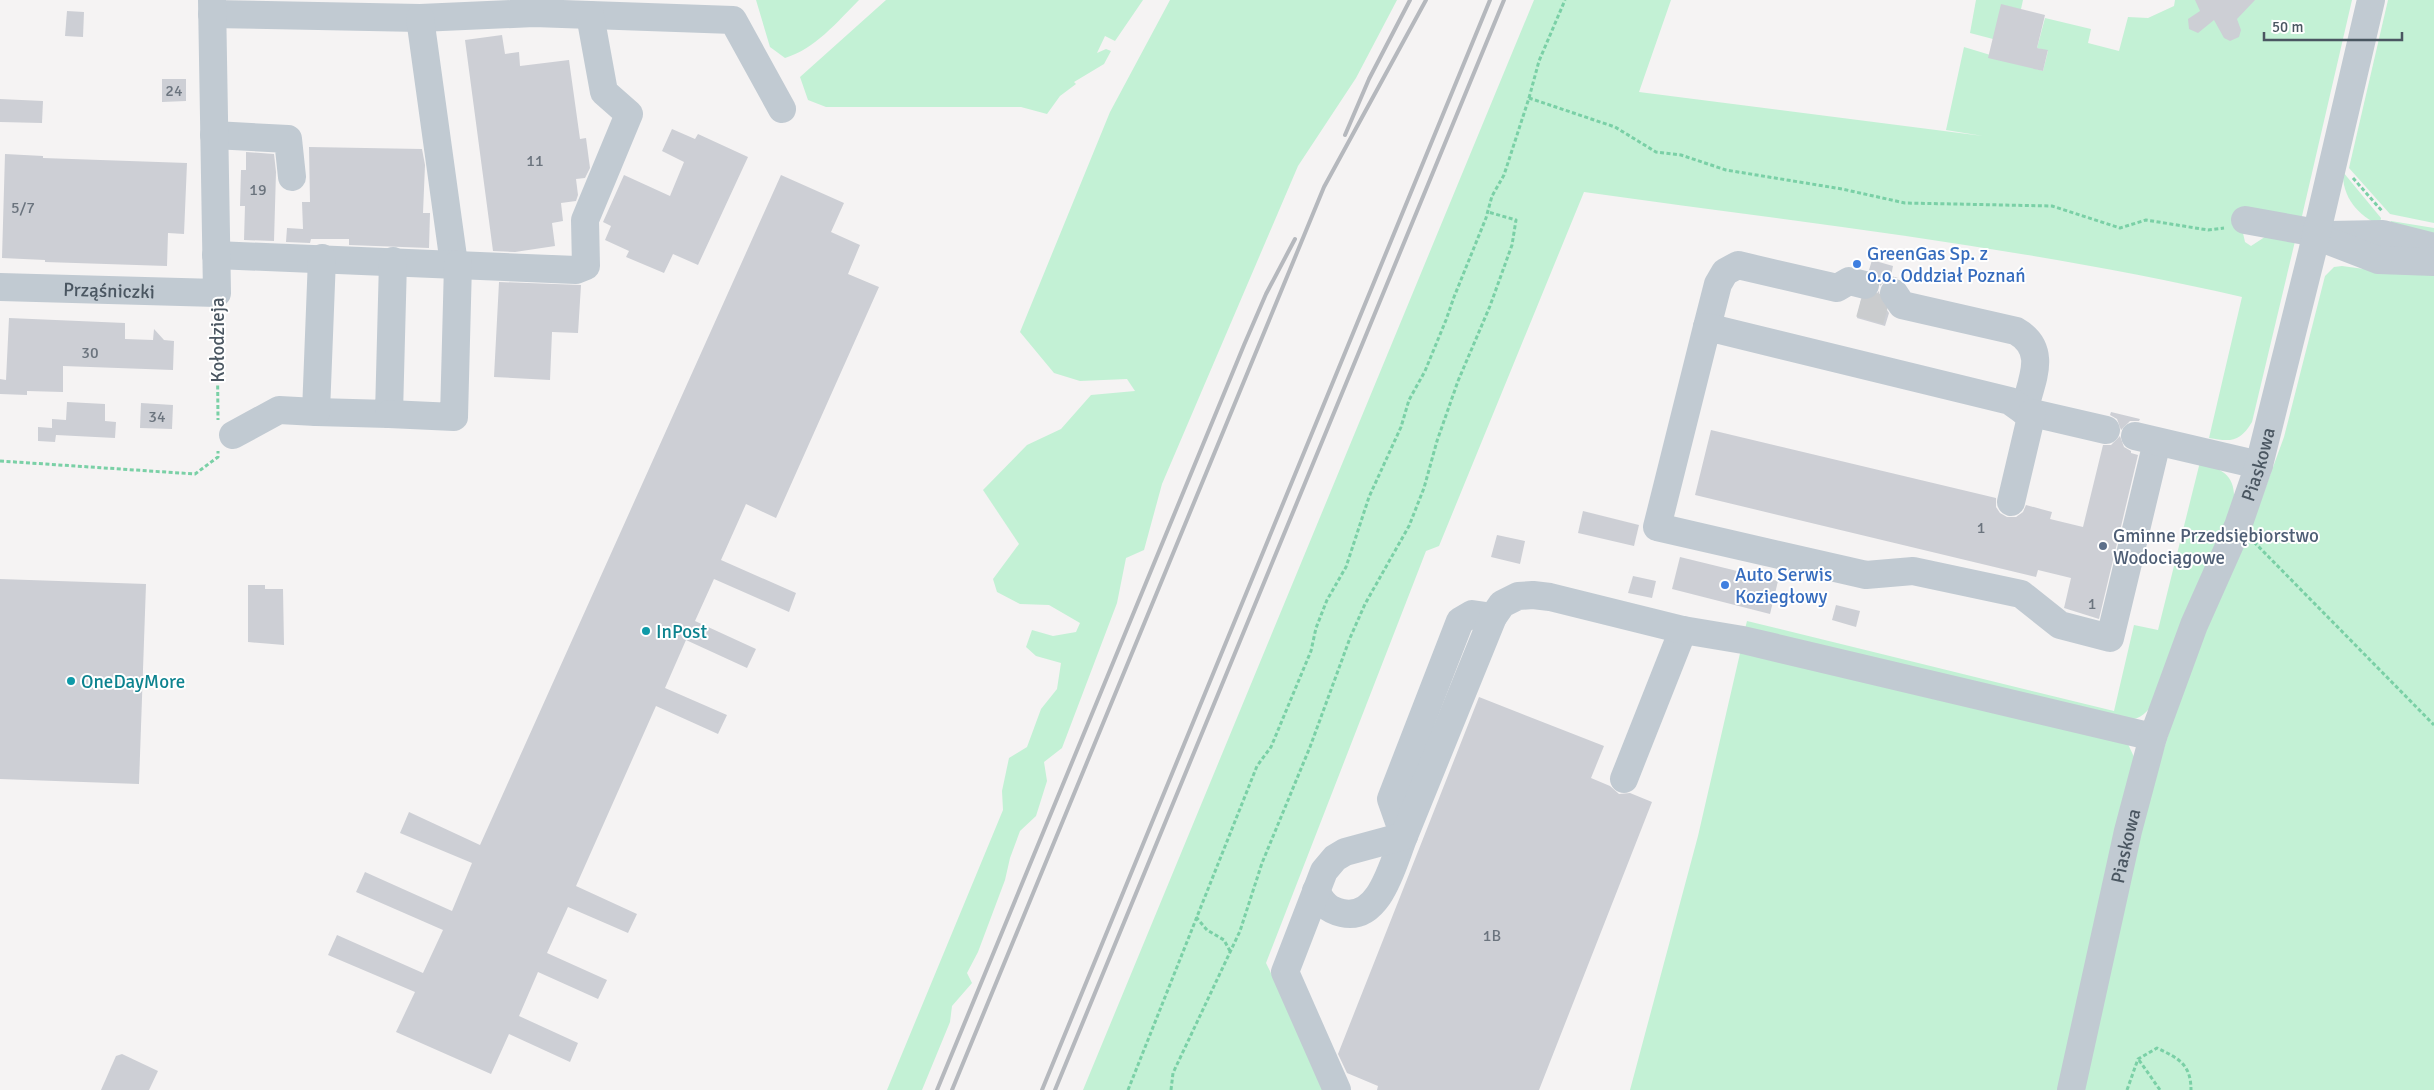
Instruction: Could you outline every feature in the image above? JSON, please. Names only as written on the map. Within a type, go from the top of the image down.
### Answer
[{"type":"street","name":"Piaskowa","points":[[2071,1090],[2128,831],[2153,737],[2194,625],[2238,526],[2259,465],[2317,234],[2371,0]]},
{"type":"street","points":[[212,7],[420,18],[534,12],[733,20],[782,109]]},
{"type":"street","name":"Kołodzieja","points":[[212,7],[217,293]]},
{"type":"street","points":[[216,255],[576,270],[586,266],[584,220],[630,114],[604,92],[590,14]]},
{"type":"street","points":[[223,433],[279,410],[454,417],[456,264],[420,18]]},
{"type":"street","points":[[214,135],[288,139],[292,177]]},
{"type":"street","points":[[2246,220],[2317,234],[2383,234],[2434,246]]},
{"type":"street","points":[[2317,234],[2378,260],[2434,262]]},
{"type":"street","points":[[316,412],[322,258]]},
{"type":"street","points":[[389,414],[393,261]]},
{"type":"street","points":[[1863,294],[1849,281],[1837,288],[1738,265],[1725,272],[1718,284],[1657,527],[1866,575],[1913,571],[2020,594],[2060,625],[2110,638],[2146,439],[2259,465]]},
{"type":"street","name":"Prząśniczki","points":[[0,287],[217,293]]},
{"type":"street","points":[[1895,303],[2016,331],[2028,338],[2034,346],[2036,358],[2011,502]]},
{"type":"street","points":[[1708,326],[2010,401],[2028,412],[2106,430]]},
{"type":"street","points":[[1316,891],[1323,903],[1334,911],[1345,914],[1357,913],[1370,907],[1381,894],[1493,617],[1502,604],[1518,596],[1550,597],[1683,630],[1743,640],[2153,737]]},
{"type":"street","points":[[1404,836],[1391,799],[1460,621],[1472,614],[1493,617]]},
{"type":"street","points":[[1624,779],[1683,630]]},
{"type":"street","points":[[1404,764],[1429,774]]},
{"type":"street","points":[[1337,1090],[1285,972],[1324,871],[1335,858],[1345,852],[1404,836]]},
{"type":"path","points":[[1128,1090],[1257,766],[1271,747],[1311,651],[1316,628],[1327,600],[1346,567],[1369,497],[1401,427],[1409,400],[1446,320],[1488,212],[1492,196],[1504,175],[1517,141],[1539,61],[1565,0]]},
{"type":"path","points":[[1529,98],[1615,127],[1656,152],[1681,155],[1726,170],[1842,189],[1905,203],[2052,206],[2120,228],[2151,220],[2208,230],[2235,226],[2246,220]]},
{"type":"path","points":[[2352,176],[2386,216]]},
{"type":"path","points":[[1171,1090],[1173,1073],[1240,931],[1262,863],[1310,747],[1350,638],[1365,604],[1410,526],[1458,381],[1490,306],[1512,245],[1516,220],[1488,212]]},
{"type":"path","name":"Kołodzieja","points":[[0,461],[195,474],[218,457],[223,433],[217,293]]},
{"type":"path","points":[[2238,526],[2434,726]]},
{"type":"path","points":[[1196,917],[1207,930],[1224,940],[1230,952]]},
{"type":"path","points":[[2126,1090],[2138,1059],[2157,1048],[2180,1059],[2191,1077],[2191,1090]]},
{"type":"path","points":[[2138,1059],[2160,1090]]},
{"type":"green space","points":[[756,0],[859,0],[834,26],[816,41],[796,54],[785,58],[770,47]]},
{"type":"green space","points":[[886,0],[1143,0],[1115,41],[1105,36],[1097,53],[1106,49],[1111,51],[1104,64],[1074,82],[1076,84],[1060,96],[1047,114],[1021,107],[826,107],[808,100],[800,77]]},
{"type":"green space","points":[[1170,0],[1397,0],[1356,78],[1298,166],[1162,484],[1144,550],[1126,558],[1117,603],[1062,748],[1044,762],[1047,781],[1036,816],[1020,831],[1010,858],[1005,880],[978,952],[967,973],[972,983],[952,1006],[950,1022],[922,1090],[887,1090],[1003,810],[1002,791],[1009,758],[1027,747],[1041,709],[1057,689],[1061,663],[1036,656],[1026,647],[1032,630],[1053,636],[1076,632],[1080,623],[1049,605],[1020,604],[997,592],[993,579],[1019,544],[983,490],[1027,445],[1061,429],[1091,395],[1135,391],[1127,379],[1080,381],[1054,373],[1020,332],[1110,112]]},
{"type":"green space","points":[[1534,0],[1671,0],[1639,92],[1983,136],[1946,130],[1964,47],[2043,71],[2048,51],[2037,48],[2045,18],[2091,29],[2088,43],[2119,51],[2128,17],[2148,18],[2174,6],[2175,0],[2352,0],[2302,216],[2243,233],[2245,242],[2251,246],[2277,229],[2296,237],[2252,422],[2243,434],[2234,439],[2209,438],[2242,297],[2161,279],[1997,250],[1584,192],[1439,546],[1426,551],[1266,963],[1328,1090],[1083,1090]]},
{"type":"green space","points":[[1976,0],[2023,0],[2021,9],[1993,39],[1970,33]]},
{"type":"green space","points":[[2388,0],[2434,0],[2434,223],[2390,214],[2349,168]]},
{"type":"green space","points":[[2343,172],[2381,218],[2380,225],[2358,211],[2348,197],[2343,181]]},
{"type":"green space","points":[[2391,221],[2434,228],[2434,234],[2389,228]]},
{"type":"green space","points":[[2342,266],[2379,271],[2434,270],[2434,1090],[2079,1090],[2148,800],[2190,665],[2254,519],[2284,437],[2325,276],[2334,267]]},
{"type":"green space","points":[[2200,462],[2226,475],[2233,486],[2234,503],[2153,704],[2137,718],[2130,720],[1745,629],[1747,621],[2114,711],[2134,625],[2158,630]]},
{"type":"green space","points":[[1741,649],[2127,742],[2134,757],[2059,1090],[1630,1090],[1698,836]]},
{"type":"building","points":[[2195,0],[2255,0],[2237,19],[2241,30],[2239,37],[2230,41],[2224,38],[2214,20],[2198,33],[2189,29],[2188,19],[2200,11]]},
{"type":"building","points":[[2001,4],[2045,15],[2037,48],[2048,50],[2043,71],[1988,58]]},
{"type":"building","points":[[67,11],[84,12],[83,37],[65,36]]},
{"type":"building","points":[[502,35],[505,54],[519,52],[520,66],[569,60],[580,139],[586,138],[590,168],[585,178],[576,179],[578,195],[576,201],[561,203],[563,221],[552,223],[555,246],[515,252],[493,251],[465,40]]},
{"type":"building","points":[[162,79],[186,79],[186,101],[162,102]]},
{"type":"building","points":[[0,99],[43,101],[42,123],[0,122]]},
{"type":"building","points":[[672,129],[695,139],[698,134],[748,157],[698,265],[673,254],[664,273],[626,257],[629,251],[605,240],[611,226],[603,222],[624,175],[670,196],[684,162],[662,151]]},
{"type":"building","points":[[309,147],[422,149],[425,165],[423,213],[430,213],[429,248],[349,245],[349,239],[311,239],[310,243],[286,242],[287,228],[303,229],[302,202],[310,202]]},
{"type":"building","points":[[246,152],[274,154],[276,172],[274,241],[244,240],[245,206],[240,206],[241,170],[246,170]]},
{"type":"building","points":[[5,154],[43,156],[43,158],[187,163],[184,234],[168,233],[167,266],[45,262],[45,260],[2,258]]},
{"type":"building","name":"InPost","points":[[781,175],[844,203],[831,232],[860,245],[848,274],[879,287],[776,518],[746,504],[721,560],[796,593],[789,612],[714,579],[695,621],[756,649],[747,668],[686,640],[665,688],[727,715],[718,734],[656,706],[576,886],[637,914],[628,933],[568,907],[547,953],[607,980],[598,999],[538,972],[519,1016],[578,1043],[570,1062],[509,1034],[491,1074],[396,1032],[415,992],[328,955],[337,935],[423,973],[443,930],[356,892],[365,872],[452,911],[472,863],[400,833],[409,812],[480,845]]},
{"type":"building","points":[[1872,260],[1893,266],[1891,276],[1898,278],[1886,280],[1880,286],[1876,274],[1869,270]]},
{"type":"building","points":[[499,282],[581,285],[578,333],[552,332],[550,380],[494,377]]},
{"type":"building","points":[[1879,291],[1881,301],[1889,313],[1885,326],[1857,318],[1861,300],[1870,300]]},
{"type":"building","points":[[9,318],[125,323],[125,339],[153,340],[154,329],[164,340],[174,341],[173,370],[63,366],[63,392],[27,391],[27,395],[0,394],[0,379],[6,380]]},
{"type":"building","points":[[67,402],[105,404],[105,421],[116,422],[115,438],[56,435],[55,442],[38,441],[38,427],[52,428],[52,419],[66,420]]},
{"type":"building","points":[[141,403],[173,405],[172,429],[140,428]]},
{"type":"building","points":[[2111,412],[2140,419],[2139,421],[2130,421],[2121,430],[2117,419],[2110,415]]},
{"type":"building","points":[[1711,430],[1996,498],[1996,507],[2000,513],[2007,517],[2016,517],[2023,512],[2026,505],[2052,512],[2050,519],[2083,527],[2103,445],[2111,445],[2120,436],[2124,447],[2131,451],[2131,453],[2138,455],[2099,619],[2064,608],[2071,578],[2038,570],[2036,577],[1695,495]]},
{"type":"building","points":[[1583,511],[1639,525],[1634,546],[1578,533]]},
{"type":"building","points":[[1497,535],[1525,541],[1520,564],[1491,557]]},
{"type":"building","name":"Auto Serwis Koziegłowy","points":[[1680,557],[1778,581],[1770,614],[1672,589]]},
{"type":"building","points":[[1633,576],[1656,581],[1652,598],[1628,593]]},
{"type":"building","name":"OneDayMore","points":[[0,579],[146,584],[139,784],[0,779]]},
{"type":"building","points":[[248,585],[265,585],[265,589],[283,589],[284,645],[248,642]]},
{"type":"building","points":[[1836,605],[1860,611],[1856,627],[1832,620]]},
{"type":"building","points":[[1479,697],[1604,746],[1591,778],[1610,786],[1619,794],[1630,793],[1652,802],[1539,1090],[1377,1090],[1378,1086],[1347,1073],[1338,1054]]},
{"type":"building","points":[[122,1054],[158,1071],[149,1090],[101,1090],[116,1056]]},
{"type":"tunnel","points":[[1860,303],[1889,311]]},
{"type":"railway","points":[[1345,135],[1369,79],[1410,0]]},
{"type":"railway","points":[[952,1090],[1324,187],[1426,0]]},
{"type":"railway","points":[[1042,1090],[1490,0]]},
{"type":"railway","points":[[1055,1090],[1504,0]]},
{"type":"railway","points":[[937,1090],[1244,345],[1266,294],[1295,239]]},
{"type":"place","name":"GreenGas Sp. z o.o. Oddział Poznań","points":[[1857,264]]},
{"type":"place","name":"Gminne Przedsiębiorstwo Wodociągowe","points":[[2103,546]]},
{"type":"place","name":"Auto Serwis Koziegłowy","points":[[1725,585]]},
{"type":"place","name":"InPost","points":[[646,631]]},
{"type":"place","name":"OneDayMore","points":[[71,681]]}]
